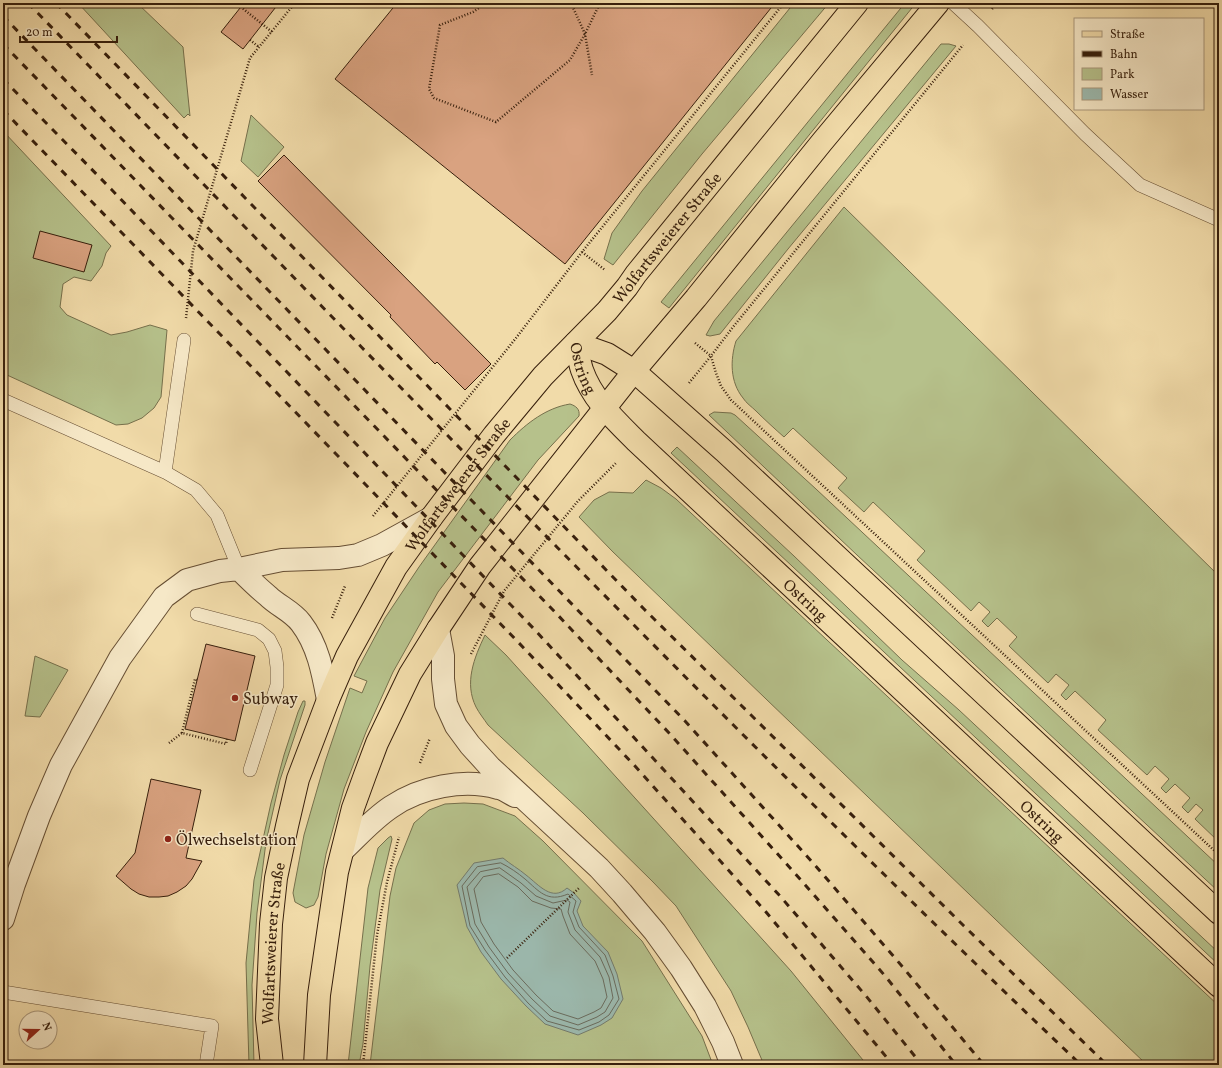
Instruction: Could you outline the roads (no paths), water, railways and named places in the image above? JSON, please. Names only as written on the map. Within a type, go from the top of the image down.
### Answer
[{"type":"main road","name":"Wolfartsweierer Straße","points":[[272,1065],[267,1019],[271,924],[276,878],[298,779],[328,700],[347,656],[396,567],[494,435],[543,376],[607,311],[857,3]]},
{"type":"main road","points":[[315,1065],[319,995],[337,872],[353,808],[377,743],[410,674],[480,566],[634,371],[674,325],[817,148],[938,3]]},
{"type":"main road","name":"Ostring","points":[[576,343],[607,354],[634,371],[724,451],[1219,913]]},
{"type":"main road","name":"Ostring","points":[[576,343],[582,370],[591,389],[605,408],[636,441],[1219,986]]},
{"type":"street","points":[[3,919],[36,823],[61,765],[120,658],[164,597],[187,580],[220,571],[239,569],[282,560],[339,558],[358,555],[382,545],[431,518]]},
{"type":"street","points":[[239,569],[269,597],[288,610],[301,623],[317,653],[323,671],[328,700]]},
{"type":"street","points":[[438,629],[443,656],[443,680],[446,704],[456,726],[470,745],[490,767],[599,868],[655,932],[681,968],[705,1006],[732,1065]]},
{"type":"street","points":[[343,850],[375,819],[392,806],[409,797],[432,789],[454,784],[476,784],[499,788],[516,796],[537,810]]},
{"type":"lane","points":[[953,3],[978,26],[1085,134],[1140,186],[1219,220]]},
{"type":"lane","points":[[165,472],[184,340]]},
{"type":"lane","points":[[3,400],[165,472],[196,490],[217,515],[239,569]]},
{"type":"lane","points":[[197,614],[258,630],[269,639],[275,651],[277,684],[250,770]]},
{"type":"lane","points":[[3,992],[212,1026],[206,1065]]},
{"type":"water","points":[[503,858],[551,893],[561,892],[567,888],[581,901],[577,911],[583,926],[608,952],[617,974],[623,999],[612,1018],[601,1025],[578,1035],[545,1024],[501,979],[481,952],[467,927],[457,885],[474,863]]},
{"type":"railway","points":[[28,3],[418,406],[549,539],[813,804],[1081,1065]]},
{"type":"railway","points":[[56,3],[644,609],[964,926],[1107,1065]]},
{"type":"railway","points":[[3,16],[685,721],[814,864],[901,965],[984,1065]]},
{"type":"railway","points":[[3,44],[553,610],[670,734],[886,977],[956,1065]]},
{"type":"railway","points":[[3,79],[111,189],[534,629],[780,896],[866,996],[922,1065]]},
{"type":"railway","points":[[3,110],[519,643],[634,765],[766,912],[893,1065]]},
{"type":"place","name":"Subway","points":[[235,698]]},
{"type":"place","name":"Ölwechselstation","points":[[168,839]]}]
